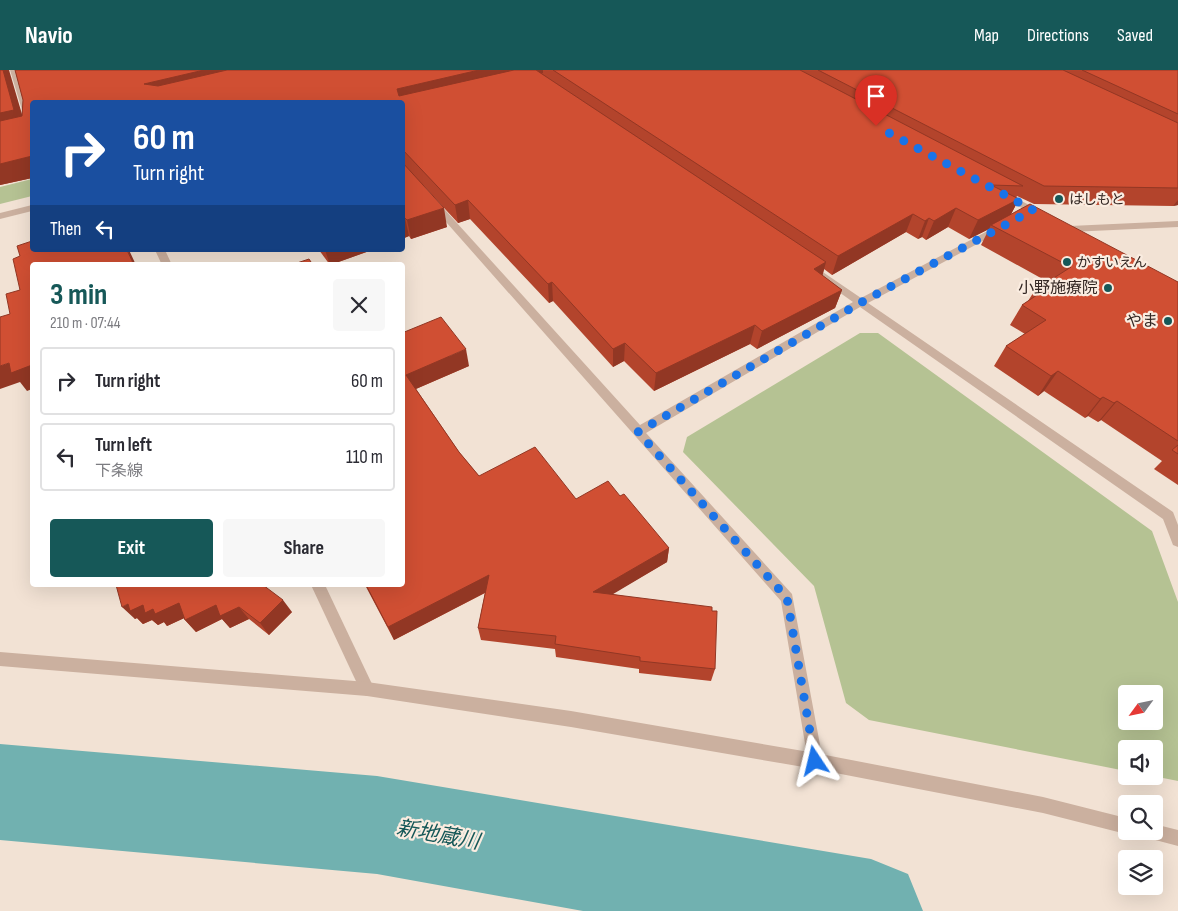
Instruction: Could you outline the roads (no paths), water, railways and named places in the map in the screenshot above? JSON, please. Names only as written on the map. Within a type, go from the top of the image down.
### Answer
[{"type":"street","points":[[14,70],[30,131]]},
{"type":"street","points":[[990,187],[1029,213],[1048,218]]},
{"type":"street","points":[[429,196],[787,598],[815,761]]},
{"type":"street","points":[[0,216],[30,208]]},
{"type":"street","points":[[638,432],[862,302],[1008,224]]},
{"type":"street","points":[[1087,238],[1066,227],[1178,224]]},
{"type":"street","points":[[796,258],[1168,516],[1178,540]]},
{"type":"street","points":[[319,587],[367,689]]},
{"type":"street","points":[[0,659],[367,689],[571,719],[815,761],[1043,805],[1118,824]]},
{"type":"street","points":[[1163,834],[1178,838]]},
{"type":"waterway","name":"新地蔵川","points":[[0,792],[377,825],[871,911]]},
{"type":"place","name":"はしもと","points":[[1059,199]]},
{"type":"place","name":"かすいえん","points":[[1067,262]]},
{"type":"place","name":"小野施療院","points":[[1108,288]]},
{"type":"place","name":"やま","points":[[1168,321]]}]
